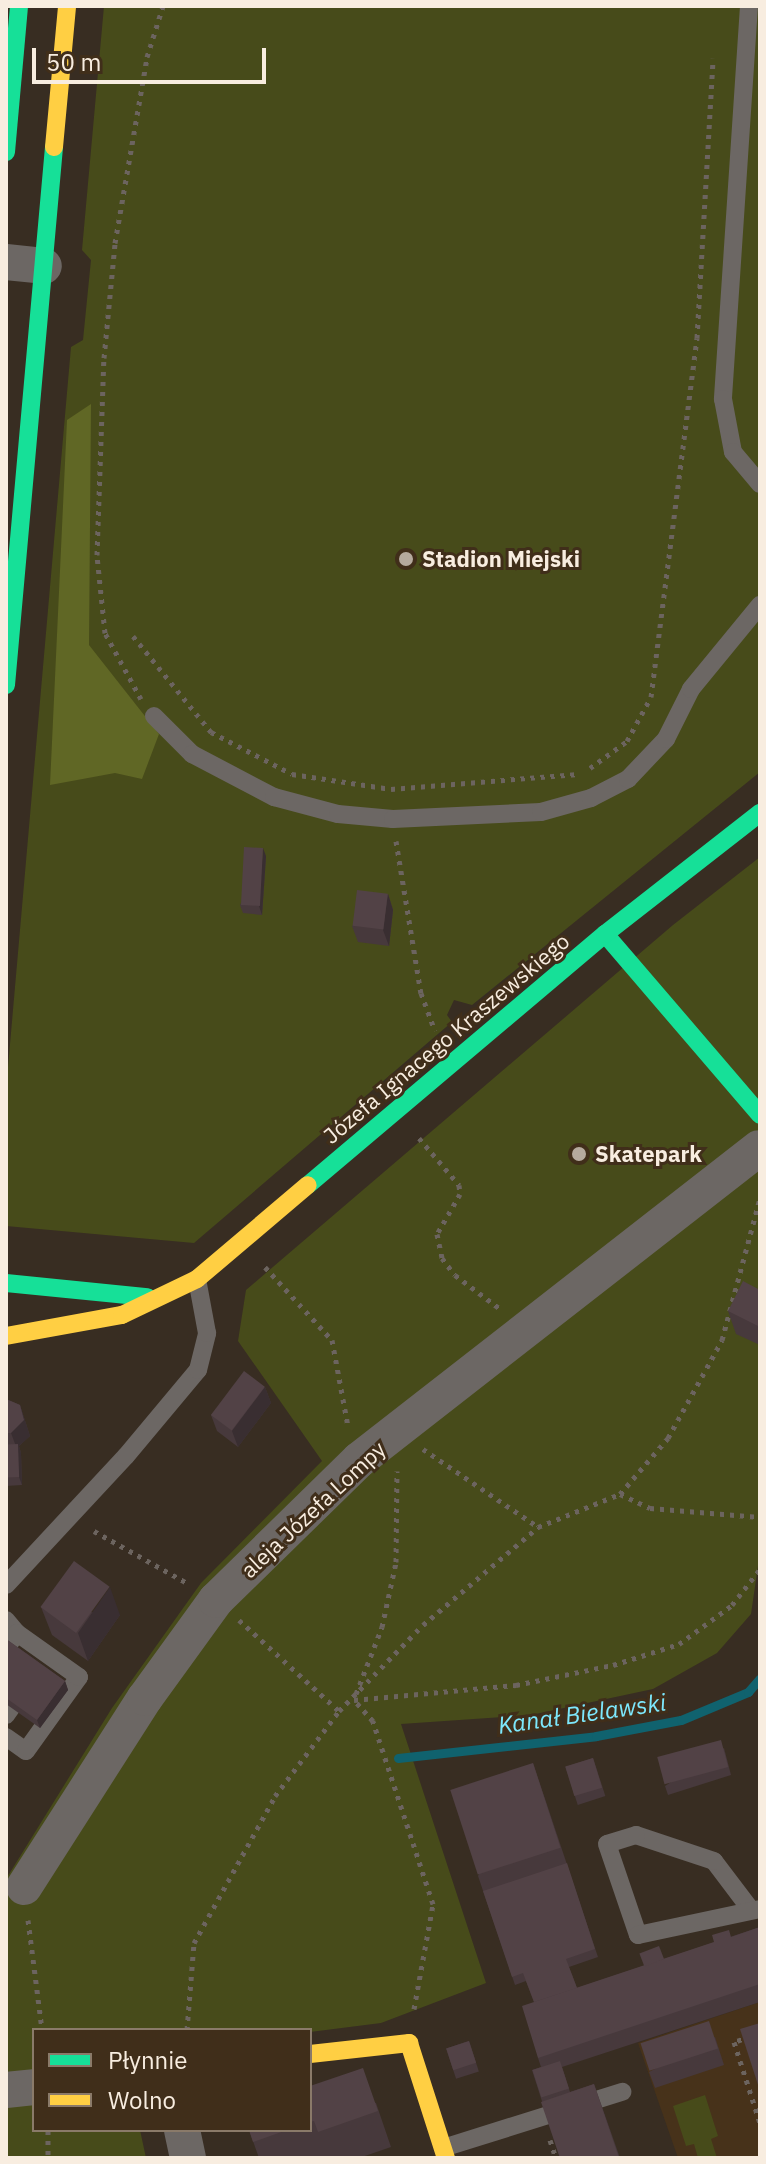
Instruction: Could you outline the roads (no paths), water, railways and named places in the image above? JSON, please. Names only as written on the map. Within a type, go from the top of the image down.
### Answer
[{"type":"street","points":[[6,152],[19,6]]},
{"type":"street","points":[[6,685],[67,6]]},
{"type":"street","points":[[6,262],[44,266]]},
{"type":"street","name":"Józefa Ignacego Kraszewskiego","points":[[6,1336],[86,1325],[162,1297],[197,1279],[605,934],[760,813]]},
{"type":"street","points":[[605,934],[760,1115]]},
{"type":"street","name":"aleja Józefa Lompy","points":[[24,1887],[145,1698],[216,1600],[359,1460],[759,1148]]},
{"type":"street","points":[[6,1283],[162,1297]]},
{"type":"street","points":[[312,2054],[409,2043],[444,2153]]},
{"type":"street","points":[[6,2090],[32,2087]]},
{"type":"street","points":[[182,2132],[188,2158]]},
{"type":"lane","points":[[749,6],[723,399],[733,452],[760,484]]},
{"type":"lane","points":[[154,716],[192,754],[274,797],[338,814],[393,819],[541,812],[591,798],[628,779],[666,739],[691,689],[760,605]]},
{"type":"lane","points":[[6,1585],[148,1432],[198,1370],[207,1333],[197,1279]]},
{"type":"lane","points":[[6,1648],[12,1627],[79,1677],[26,1751],[6,1737]]},
{"type":"lane","points":[[6,1715],[49,1655]]},
{"type":"lane","points":[[636,1835],[714,1861],[756,1910],[638,1935],[607,1844],[636,1835]]},
{"type":"lane","points":[[444,2153],[622,2092]]},
{"type":"waterway","name":"Kanał Bielawski","points":[[398,1758],[596,1736],[681,1720],[748,1692],[760,1678]]},
{"type":"place","name":"Stadion Miejski","points":[[406,559]]},
{"type":"place","name":"Skatepark","points":[[579,1154]]}]
